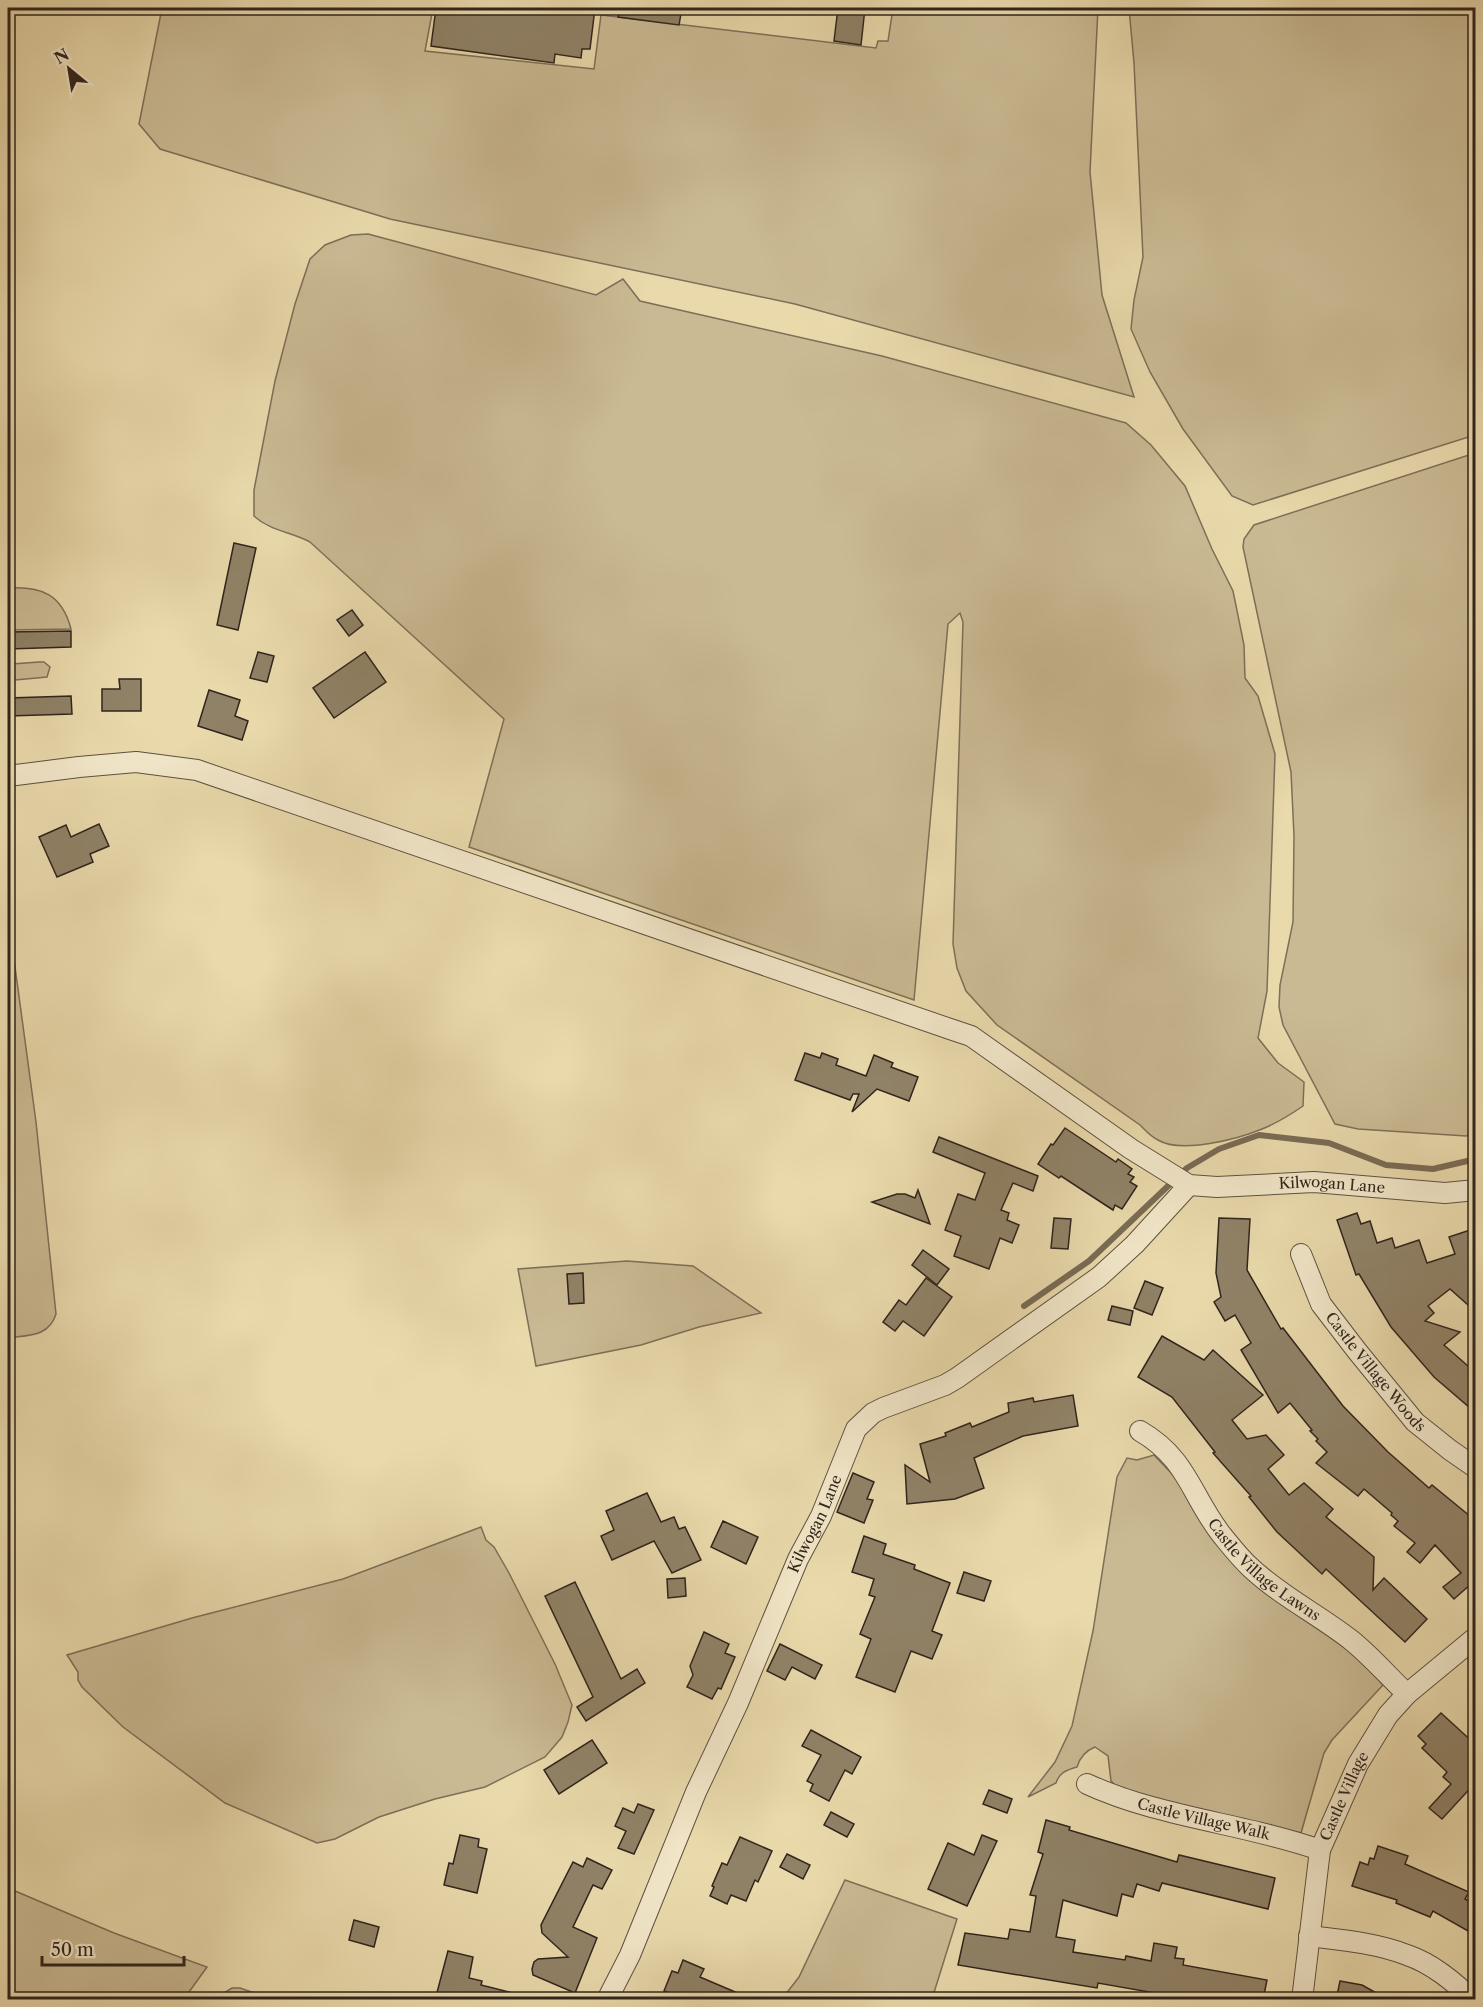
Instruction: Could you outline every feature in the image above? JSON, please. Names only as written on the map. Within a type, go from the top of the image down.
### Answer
[{"type":"street","points":[[8,776],[136,762],[197,770],[970,1036],[1131,1149],[1186,1183]]},
{"type":"street","name":"Kilwogan Lane","points":[[608,2000],[634,1945],[696,1792],[723,1737],[798,1558],[821,1516],[856,1429],[873,1413],[945,1385],[957,1378],[1099,1277],[1135,1244],[1186,1183],[1217,1187],[1314,1182],[1445,1193],[1476,1190]]},
{"type":"street","name":"Castle Village Woods","points":[[1301,1254],[1321,1304],[1357,1351],[1416,1422],[1476,1468]]},
{"type":"street","name":"Castle Village Lawns","points":[[1140,1431],[1156,1440],[1170,1454],[1220,1532],[1251,1568],[1351,1640],[1407,1694]]},
{"type":"street","name":"Castle Village","points":[[1302,2000],[1320,1850],[1358,1764],[1388,1714],[1407,1694],[1476,1637]]},
{"type":"street","name":"Castle Village Walk","points":[[1087,1784],[1139,1804],[1285,1838],[1320,1850]]},
{"type":"street","points":[[1310,1936],[1351,1941],[1408,1955],[1453,1980],[1472,2000]]},
{"type":"shaded area","points":[[162,8],[433,8],[425,51],[594,69],[601,15],[876,48],[878,41],[888,41],[893,8],[1098,8],[1090,172],[1102,295],[1134,397],[795,304],[390,219],[160,149],[139,124]]},
{"type":"shaded area","points":[[1129,8],[1475,8],[1475,435],[1253,505],[1232,496],[1183,429],[1150,372],[1131,329],[1134,300],[1143,257],[1134,63]]},
{"type":"shaded area","points":[[368,234],[596,295],[623,279],[640,301],[882,356],[1126,423],[1151,445],[1185,486],[1233,591],[1244,645],[1245,678],[1258,696],[1275,754],[1267,991],[1258,1038],[1278,1063],[1304,1082],[1303,1106],[1273,1124],[1239,1137],[1210,1144],[1181,1146],[1168,1144],[1153,1137],[1140,1125],[997,1025],[966,991],[957,968],[953,944],[963,622],[960,613],[948,624],[914,1000],[469,847],[504,719],[310,542],[267,525],[254,516],[254,490],[275,381],[295,304],[310,259],[325,245],[351,235]]},
{"type":"shaded area","points":[[1475,453],[1475,1133],[1466,1136],[1358,1129],[1335,1124],[1283,1025],[1279,1007],[1280,985],[1293,922],[1294,836],[1291,772],[1243,547],[1244,539],[1254,525]]},
{"type":"shaded area","points":[[8,588],[40,591],[56,600],[67,617],[71,629],[8,630]]},
{"type":"shaded area","points":[[44,662],[50,667],[47,677],[15,680],[10,676],[9,670],[12,664]]},
{"type":"shaded area","points":[[8,915],[36,1122],[56,1314],[53,1322],[37,1334],[8,1338]]},
{"type":"shaded area","points":[[627,1261],[693,1266],[761,1313],[699,1327],[641,1345],[536,1366],[518,1269]]},
{"type":"shaded area","points":[[1154,1455],[1186,1493],[1330,1636],[1366,1664],[1383,1685],[1332,1740],[1324,1753],[1301,1833],[1189,1809],[1119,1789],[1111,1781],[1108,1756],[1095,1747],[1083,1755],[1077,1767],[1061,1774],[1056,1783],[1028,1797],[1055,1762],[1072,1726],[1093,1631],[1117,1477],[1127,1458],[1137,1460]]},
{"type":"shaded area","points":[[481,1527],[486,1540],[494,1547],[509,1573],[555,1664],[572,1705],[562,1737],[545,1757],[485,1787],[435,1799],[379,1817],[335,1839],[317,1843],[225,1803],[123,1727],[82,1687],[78,1680],[78,1672],[67,1655],[192,1618],[343,1579]]},
{"type":"shaded area","points":[[845,1880],[957,1919],[932,1999],[782,1999],[799,1977]]},
{"type":"shaded area","points":[[8,1888],[114,1933],[207,1967],[184,1999],[8,1999]]},
{"type":"shaded area","points":[[232,1988],[240,1988],[272,1999],[214,1999]]},
{"type":"building","points":[[436,8],[595,8],[590,49],[582,49],[581,58],[555,54],[554,63],[431,46]]},
{"type":"building","points":[[618,8],[682,8],[679,25],[618,17]]},
{"type":"building","points":[[838,8],[865,8],[861,45],[834,41]]},
{"type":"building","points":[[234,543],[256,548],[238,630],[217,625]]},
{"type":"building","points":[[352,610],[363,625],[349,636],[337,620]]},
{"type":"building","points":[[71,631],[71,647],[8,649],[8,632]]},
{"type":"building","points":[[258,652],[274,656],[267,682],[250,678]]},
{"type":"building","points":[[365,652],[386,682],[334,718],[313,688]]},
{"type":"building","points":[[119,679],[141,679],[141,711],[102,711],[102,689],[120,689]]},
{"type":"building","points":[[209,690],[240,700],[235,716],[248,721],[242,740],[198,726]]},
{"type":"building","points":[[71,696],[72,714],[8,716],[8,698]]},
{"type":"building","points":[[99,824],[109,846],[90,854],[93,862],[57,877],[39,837],[66,825],[71,837]]},
{"type":"building","points":[[805,1053],[820,1058],[822,1053],[838,1059],[836,1065],[866,1076],[874,1055],[893,1063],[891,1067],[918,1077],[909,1101],[877,1089],[852,1112],[859,1094],[853,1094],[850,1100],[795,1080]]},
{"type":"building","points":[[1065,1128],[1116,1162],[1118,1159],[1132,1169],[1128,1174],[1134,1177],[1130,1182],[1137,1186],[1122,1209],[1115,1205],[1113,1210],[1038,1164]]},
{"type":"building","points":[[939,1137],[1038,1176],[1033,1191],[1013,1183],[1001,1210],[1009,1213],[1007,1220],[1019,1225],[1012,1243],[1000,1238],[989,1269],[954,1256],[961,1236],[945,1230],[958,1194],[975,1200],[985,1173],[933,1152]]},
{"type":"building","points":[[918,1190],[930,1224],[872,1202],[897,1194],[915,1198]]},
{"type":"building","points":[[1357,1213],[1361,1224],[1370,1221],[1377,1243],[1392,1238],[1395,1248],[1419,1240],[1427,1263],[1455,1254],[1449,1237],[1476,1228],[1476,1312],[1450,1289],[1428,1306],[1434,1313],[1425,1321],[1460,1332],[1444,1345],[1476,1373],[1476,1413],[1434,1377],[1391,1327],[1359,1274],[1356,1275],[1337,1220]]},
{"type":"building","points":[[1054,1218],[1071,1219],[1068,1249],[1051,1248]]},
{"type":"building","points":[[1219,1218],[1250,1219],[1247,1270],[1281,1329],[1283,1328],[1343,1406],[1388,1452],[1429,1488],[1432,1485],[1476,1521],[1476,1589],[1471,1584],[1454,1599],[1443,1587],[1461,1573],[1435,1545],[1420,1563],[1407,1552],[1415,1543],[1394,1526],[1398,1521],[1391,1515],[1392,1513],[1364,1489],[1358,1496],[1316,1463],[1327,1452],[1316,1441],[1318,1439],[1310,1431],[1312,1430],[1290,1403],[1278,1413],[1241,1350],[1251,1343],[1235,1315],[1225,1321],[1214,1302],[1221,1297],[1216,1273]]},
{"type":"building","points":[[923,1250],[949,1269],[937,1285],[912,1265]]},
{"type":"building","points":[[583,1273],[584,1303],[569,1304],[567,1274]]},
{"type":"building","points":[[926,1278],[952,1297],[924,1336],[903,1321],[895,1331],[883,1322],[899,1300],[906,1305]]},
{"type":"building","points":[[1145,1281],[1163,1288],[1152,1315],[1134,1308]]},
{"type":"building","points":[[1112,1306],[1133,1311],[1130,1325],[1108,1320]]},
{"type":"building","points":[[1162,1336],[1204,1360],[1213,1350],[1263,1395],[1232,1420],[1247,1439],[1266,1435],[1284,1455],[1268,1469],[1289,1495],[1304,1483],[1333,1509],[1326,1517],[1374,1557],[1373,1590],[1384,1578],[1427,1619],[1405,1642],[1326,1569],[1322,1574],[1277,1532],[1249,1497],[1251,1496],[1213,1453],[1215,1452],[1172,1397],[1138,1377]]},
{"type":"building","points":[[1073,1395],[1078,1426],[1023,1436],[974,1458],[984,1488],[955,1499],[907,1504],[905,1465],[930,1482],[920,1444],[946,1436],[945,1433],[970,1423],[972,1427],[1009,1412],[1008,1403],[1033,1398],[1034,1402]]},
{"type":"building","points":[[853,1473],[874,1482],[867,1499],[873,1500],[864,1523],[837,1512]]},
{"type":"building","points":[[647,1493],[661,1522],[674,1517],[679,1529],[685,1527],[701,1560],[672,1573],[654,1541],[612,1560],[601,1536],[614,1530],[606,1511]]},
{"type":"building","points":[[723,1521],[758,1537],[746,1564],[711,1547]]},
{"type":"building","points":[[864,1536],[886,1544],[883,1554],[915,1565],[914,1569],[950,1583],[932,1631],[942,1635],[932,1659],[911,1651],[895,1692],[856,1677],[871,1639],[860,1634],[875,1597],[869,1595],[874,1579],[852,1572]]},
{"type":"building","points":[[964,1572],[991,1581],[984,1601],[957,1593]]},
{"type":"building","points":[[685,1578],[686,1596],[668,1598],[667,1579]]},
{"type":"building","points":[[575,1582],[621,1679],[637,1669],[645,1683],[586,1721],[577,1707],[593,1697],[545,1596]]},
{"type":"building","points":[[704,1632],[729,1644],[725,1653],[735,1657],[721,1689],[718,1688],[712,1699],[687,1687],[693,1675],[690,1666]]},
{"type":"building","points":[[780,1644],[822,1665],[815,1679],[792,1667],[785,1680],[767,1671]]},
{"type":"building","points":[[1441,1713],[1476,1745],[1476,1782],[1442,1819],[1429,1808],[1451,1784],[1443,1777],[1447,1772],[1422,1748],[1426,1744],[1418,1736]]},
{"type":"building","points":[[811,1730],[861,1757],[852,1774],[845,1770],[829,1801],[810,1791],[813,1784],[807,1781],[821,1755],[802,1746]]},
{"type":"building","points":[[592,1740],[607,1763],[559,1794],[544,1770]]},
{"type":"building","points":[[989,1790],[1012,1799],[1007,1813],[983,1804]]},
{"type":"building","points":[[638,1804],[654,1810],[634,1854],[618,1848],[626,1831],[615,1826],[623,1808],[634,1813]]},
{"type":"building","points":[[831,1812],[854,1824],[847,1837],[824,1825]]},
{"type":"building","points":[[1046,1820],[1070,1827],[1069,1830],[1177,1862],[1179,1855],[1275,1878],[1268,1909],[1162,1883],[1159,1891],[1137,1884],[1133,1897],[1122,1894],[1117,1916],[1063,1900],[1056,1937],[1075,1940],[1073,1952],[1125,1960],[1126,1956],[1151,1961],[1154,1943],[1177,1947],[1175,1958],[1184,1959],[1183,1965],[1267,1980],[1263,2000],[1195,2000],[1098,1983],[1097,1988],[958,1965],[965,1933],[1008,1939],[1010,1929],[1030,1932],[1036,1896],[1030,1895],[1043,1854],[1038,1852]]},
{"type":"building","points":[[460,1835],[479,1839],[478,1847],[487,1849],[477,1893],[444,1885],[449,1863],[453,1864]]},
{"type":"building","points":[[982,1835],[997,1841],[967,1906],[928,1889],[948,1843],[974,1855]]},
{"type":"building","points":[[740,1837],[772,1851],[758,1882],[755,1880],[746,1901],[731,1895],[727,1904],[710,1896],[722,1863],[727,1865]]},
{"type":"building","points":[[1378,1846],[1408,1856],[1405,1864],[1469,1892],[1465,1899],[1476,1905],[1476,1931],[1470,1927],[1468,1931],[1433,1911],[1430,1917],[1396,1903],[1397,1900],[1352,1886],[1360,1862],[1368,1865],[1370,1858],[1374,1859]]},
{"type":"building","points":[[787,1854],[810,1865],[803,1879],[780,1867]]},
{"type":"building","points":[[587,1858],[612,1870],[602,1889],[593,1885],[573,1927],[597,1938],[575,1993],[533,1975],[532,1969],[534,1962],[538,1959],[568,1957],[542,1933],[541,1925],[573,1862],[583,1867]]},
{"type":"building","points":[[354,1920],[379,1927],[374,1947],[349,1940]]},
{"type":"building","points":[[448,1951],[473,1957],[469,1978],[482,1981],[481,1985],[517,1994],[516,2000],[435,2000]]},
{"type":"building","points":[[683,1960],[704,1969],[700,1977],[754,2000],[668,2000],[670,1993],[664,1991],[672,1971],[678,1973]]},
{"type":"building","points":[[1340,1981],[1362,1985],[1389,2000],[1336,2000]]},
{"type":"waterway","points":[[1024,1306],[1089,1261],[1187,1168],[1219,1149],[1259,1135],[1329,1143],[1386,1165],[1433,1169],[1476,1159]]}]
